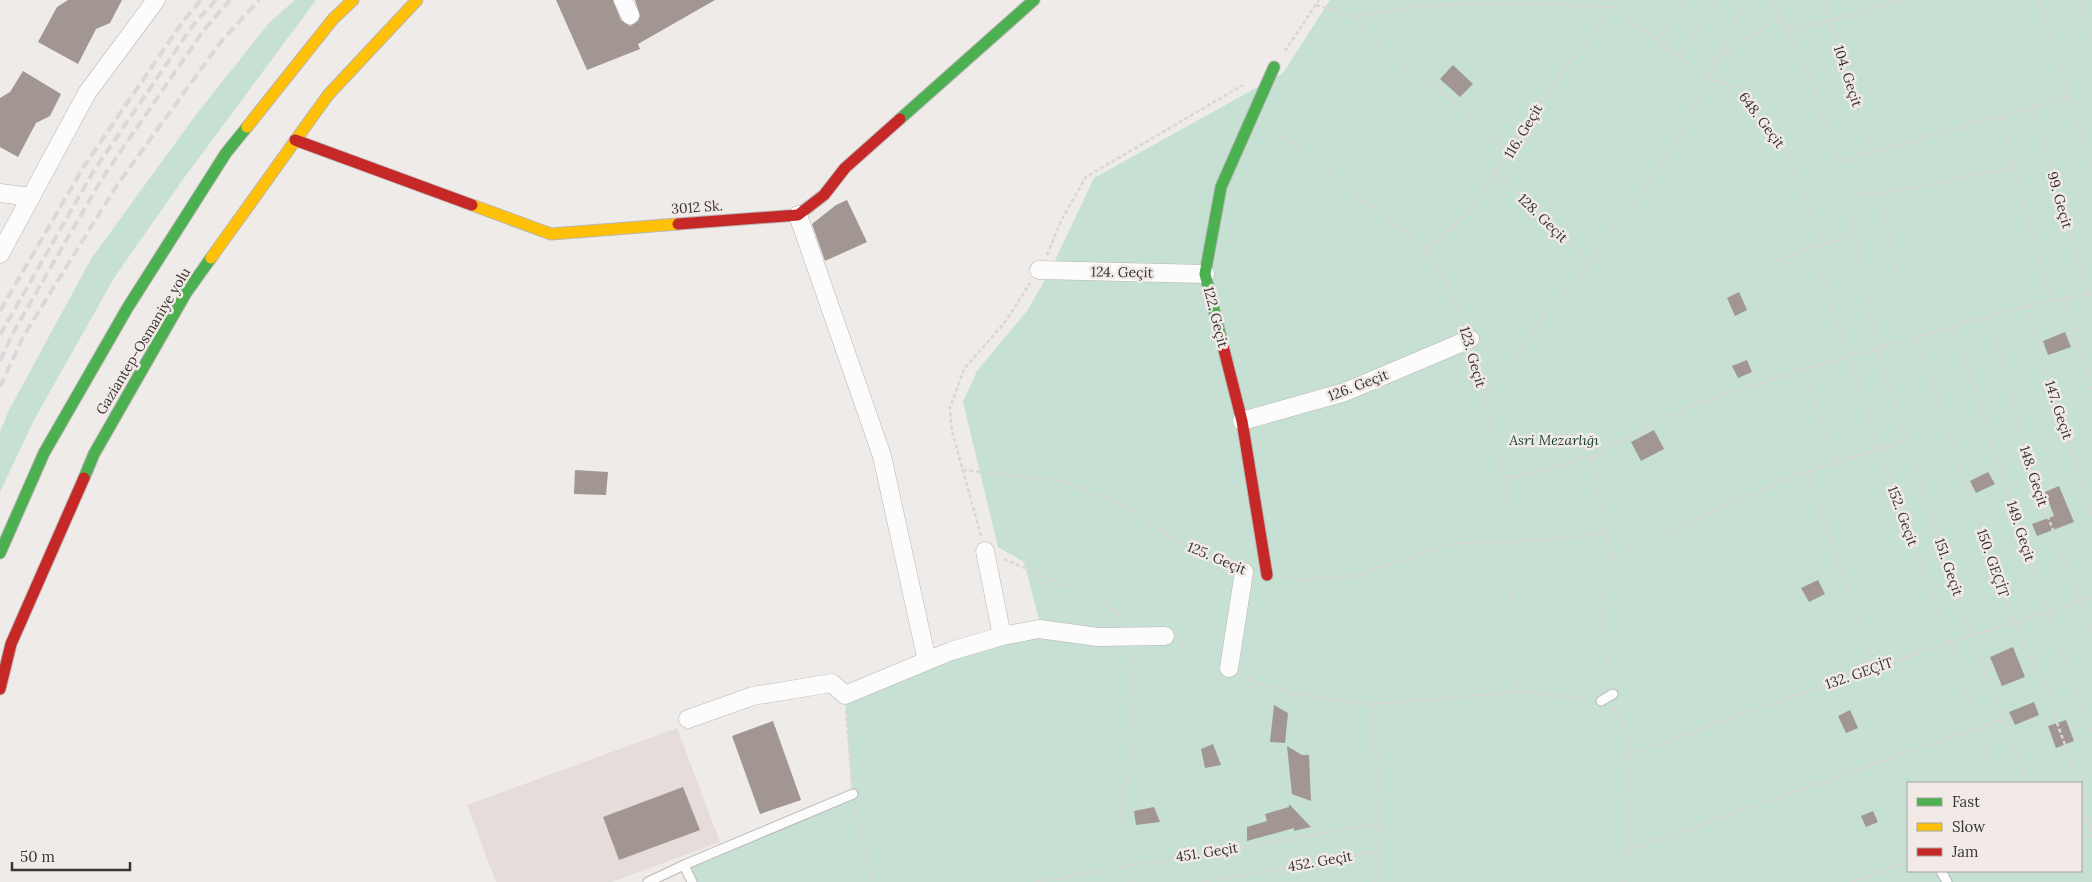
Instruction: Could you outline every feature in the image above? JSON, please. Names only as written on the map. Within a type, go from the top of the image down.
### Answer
[{"type":"main road","name":"Gaziantep-Osmaniye yolu","points":[[0,553],[44,452],[128,307],[226,153],[333,19],[353,0]]},
{"type":"main road","name":"Gaziantep-Osmaniye yolu","points":[[0,689],[11,644],[94,454],[186,293],[328,95],[417,0]]},
{"type":"main road","name":"3012 Sk.","points":[[295,140],[551,234],[798,215],[818,203],[837,181],[845,168],[1034,0]]},
{"type":"main road","name":"122. Geçit","points":[[1267,575],[1242,420],[1205,274],[1220,188],[1274,67]]},
{"type":"street","points":[[0,254],[88,93],[156,0]]},
{"type":"street","points":[[0,193],[31,197]]},
{"type":"street","points":[[798,215],[882,456],[927,661]]},
{"type":"street","name":"124. Geçit","points":[[1039,270],[1205,274]]},
{"type":"street","name":"126. Geçit","points":[[1242,420],[1345,392],[1470,339]]},
{"type":"street","points":[[985,550],[1002,636]]},
{"type":"street","points":[[1229,668],[1244,572]]},
{"type":"street","points":[[688,719],[753,696],[832,683],[845,695],[952,651],[1002,636],[1039,629],[1098,637],[1136,630],[1165,636]]},
{"type":"lane","points":[[1600,701],[1613,694]]},
{"type":"lane","points":[[648,882],[684,864],[852,794]]},
{"type":"lane","points":[[684,864],[692,882]]},
{"type":"path","points":[[1316,5],[1357,17],[1416,6],[1508,3],[1613,7],[1616,0]]},
{"type":"path","points":[[1657,41],[1682,0]]},
{"type":"path","points":[[1679,57],[1715,0]]},
{"type":"path","points":[[1484,392],[1514,361],[1546,311],[1579,278],[1677,142],[1745,0]]},
{"type":"path","points":[[1771,0],[1790,32],[1822,112],[1839,162],[2070,96]]},
{"type":"path","name":"104. Geçit","points":[[1823,0],[1873,152]]},
{"type":"path","points":[[1886,0],[1888,5]]},
{"type":"path","points":[[1790,32],[1906,0]]},
{"type":"path","points":[[2039,0],[2092,169]]},
{"type":"path","points":[[2079,0],[2092,38]]},
{"type":"path","name":"648. Geçit","points":[[1613,7],[1706,78],[1737,86],[1787,152],[1824,244]]},
{"type":"path","name":"116. Geçit","points":[[1428,250],[1477,203],[1547,92],[1613,7]]},
{"type":"path","points":[[1715,61],[1781,16]]},
{"type":"path","points":[[1357,17],[1364,34],[1452,100],[1510,153]]},
{"type":"path","name":"99. Geçit","points":[[2038,105],[2035,111],[2088,295]]},
{"type":"path","name":"123. Geçit","points":[[1253,112],[1428,250],[1449,288],[1470,339],[1505,479],[1511,542],[1509,629],[1517,692]]},
{"type":"path","points":[[2000,116],[2052,301]]},
{"type":"path","points":[[1898,276],[1880,193],[2014,167]]},
{"type":"path","name":"128. Geçit","points":[[1497,173],[1590,263]]},
{"type":"path","name":"151. Geçit","points":[[1880,193],[1848,197],[1877,350],[1972,636],[2027,782]]},
{"type":"path","points":[[1769,264],[1812,247],[1855,234]]},
{"type":"path","name":"152. Geçit","points":[[1812,247],[1879,449],[1950,644],[1997,782]]},
{"type":"path","points":[[1505,479],[1591,457],[1684,408],[1804,369],[1877,350],[2026,306],[2092,294]]},
{"type":"path","points":[[2064,299],[2092,389]]},
{"type":"path","name":"147. Geçit","points":[[2026,306],[2092,514]]},
{"type":"path","name":"148. Geçit","points":[[1991,316],[2030,471],[2092,630]]},
{"type":"path","name":"149. Geçit","points":[[1955,327],[2047,612],[2092,733]]},
{"type":"path","name":"150. GEÇİT","points":[[1917,338],[2013,623],[2053,700],[2057,723],[2071,761],[2076,782]]},
{"type":"path","points":[[1804,369],[1836,464]]},
{"type":"path","points":[[1611,557],[1792,477],[1906,440]]},
{"type":"path","points":[[1591,457],[1611,557],[1610,576],[1599,602],[1616,711],[1627,730],[1628,850],[1625,882]]},
{"type":"path","name":"125. Geçit","points":[[963,470],[1062,481],[1117,502],[1178,542],[1244,572]]},
{"type":"path","points":[[1808,473],[1874,667]]},
{"type":"path","points":[[1267,575],[1303,580],[1356,576],[1452,543],[1511,542],[1605,534]]},
{"type":"path","points":[[1017,564],[1064,585],[1136,630],[1131,764],[1120,804],[1130,882]]},
{"type":"path","name":"132. GEÇİT","points":[[1628,755],[1874,667],[2092,597]]},
{"type":"path","points":[[1165,636],[1257,683],[1329,700],[1372,704],[1517,692],[1580,697],[1600,701],[1616,711]]},
{"type":"path","points":[[1372,704],[1380,824],[1380,851],[1375,882]]},
{"type":"path","points":[[1628,850],[2003,719]]},
{"type":"path","points":[[2082,806],[2092,838]]},
{"type":"path","name":"451. Geçit","points":[[1036,882],[1380,824]]},
{"type":"path","name":"452. Geçit","points":[[1201,882],[1380,851]]},
{"type":"path","points":[[1851,882],[1907,862]]},
{"type":"shaded area","points":[[677,728],[720,842],[612,882],[496,882],[467,805]]},
{"type":"green space","points":[[295,0],[316,0],[184,178],[114,278],[34,420],[0,492],[0,432],[8,412],[91,259],[195,116],[269,23]]},
{"type":"green space","name":"Asri Mezarlığı","points":[[1330,0],[2092,0],[2092,882],[696,882],[689,864],[852,794],[845,695],[1041,627],[1024,562],[998,547],[963,402],[977,371],[1027,311],[1050,271],[1094,178],[1283,73]]},
{"type":"building","points":[[68,0],[122,0],[110,23],[96,29],[78,64],[38,42],[57,7]]},
{"type":"building","points":[[556,0],[613,0],[621,20],[630,26],[638,21],[640,16],[635,0],[715,0],[638,44],[640,49],[587,70]]},
{"type":"building","points":[[1453,65],[1473,84],[1460,97],[1440,79]]},
{"type":"building","points":[[23,71],[61,94],[50,116],[36,123],[18,157],[0,147],[0,98],[10,92]]},
{"type":"building","points":[[847,200],[867,242],[825,261],[812,224],[836,205]]},
{"type":"building","points":[[1739,292],[1747,310],[1735,316],[1727,298]]},
{"type":"building","points":[[2065,332],[2071,347],[2048,355],[2043,341]]},
{"type":"building","points":[[1747,360],[1752,372],[1738,378],[1732,366]]},
{"type":"building","points":[[1654,430],[1664,449],[1641,461],[1631,442]]},
{"type":"building","points":[[575,470],[608,472],[606,495],[574,494]]},
{"type":"building","points":[[1988,472],[1995,484],[1976,493],[1970,481]]},
{"type":"building","points":[[2059,486],[2074,522],[2037,536],[2032,524],[2054,516],[2045,492]]},
{"type":"building","points":[[1818,580],[1825,594],[1809,602],[1801,588]]},
{"type":"building","points":[[2013,647],[2025,677],[2002,686],[1990,657]]},
{"type":"building","points":[[2034,702],[2039,715],[2015,725],[2009,712]]},
{"type":"building","points":[[1274,705],[1288,713],[1285,743],[1270,742]]},
{"type":"building","points":[[1850,710],[1858,728],[1846,733],[1838,716]]},
{"type":"building","points":[[2066,720],[2074,741],[2056,748],[2048,726]]},
{"type":"building","points":[[773,721],[801,800],[760,814],[732,736]]},
{"type":"building","points":[[1213,744],[1221,765],[1205,768],[1201,749]]},
{"type":"building","points":[[1287,746],[1302,755],[1309,755],[1311,801],[1292,794]]},
{"type":"building","points":[[683,787],[700,830],[619,860],[603,817]]},
{"type":"building","points":[[1289,804],[1311,827],[1294,831],[1294,828],[1247,841],[1247,827],[1267,821],[1265,814],[1289,807]]},
{"type":"building","points":[[1154,807],[1160,822],[1136,825],[1134,811]]},
{"type":"building","points":[[1873,811],[1878,822],[1866,827],[1861,816]]},
{"type":"railway","points":[[0,311],[84,166],[184,20],[201,0]]},
{"type":"railway","points":[[0,335],[93,172],[193,25],[216,0]]},
{"type":"railway","points":[[0,361],[14,331],[103,177],[203,31],[230,0]]},
{"type":"railway","points":[[0,387],[23,337],[117,185],[220,43],[259,0]]},
{"type":"traffic: fast","points":[[900,119],[1034,0]]},
{"type":"traffic: fast","points":[[1223,346],[1205,274],[1221,187],[1274,67]]},
{"type":"traffic: fast","points":[[0,553],[44,453],[128,307],[226,153],[247,127]]},
{"type":"traffic: fast","points":[[84,478],[94,454],[186,293],[211,258]]},
{"type":"traffic: slow","points":[[247,127],[333,19],[353,0]]},
{"type":"traffic: slow","points":[[211,258],[328,95],[417,0]]},
{"type":"traffic: slow","points":[[472,205],[551,234],[678,224]]},
{"type":"traffic: jam","points":[[678,224],[798,215],[824,195],[845,168],[900,119]]},
{"type":"traffic: jam","points":[[295,140],[472,205]]},
{"type":"traffic: jam","points":[[1223,346],[1242,421],[1267,575]]},
{"type":"traffic: jam","points":[[0,689],[11,644],[84,478]]}]
